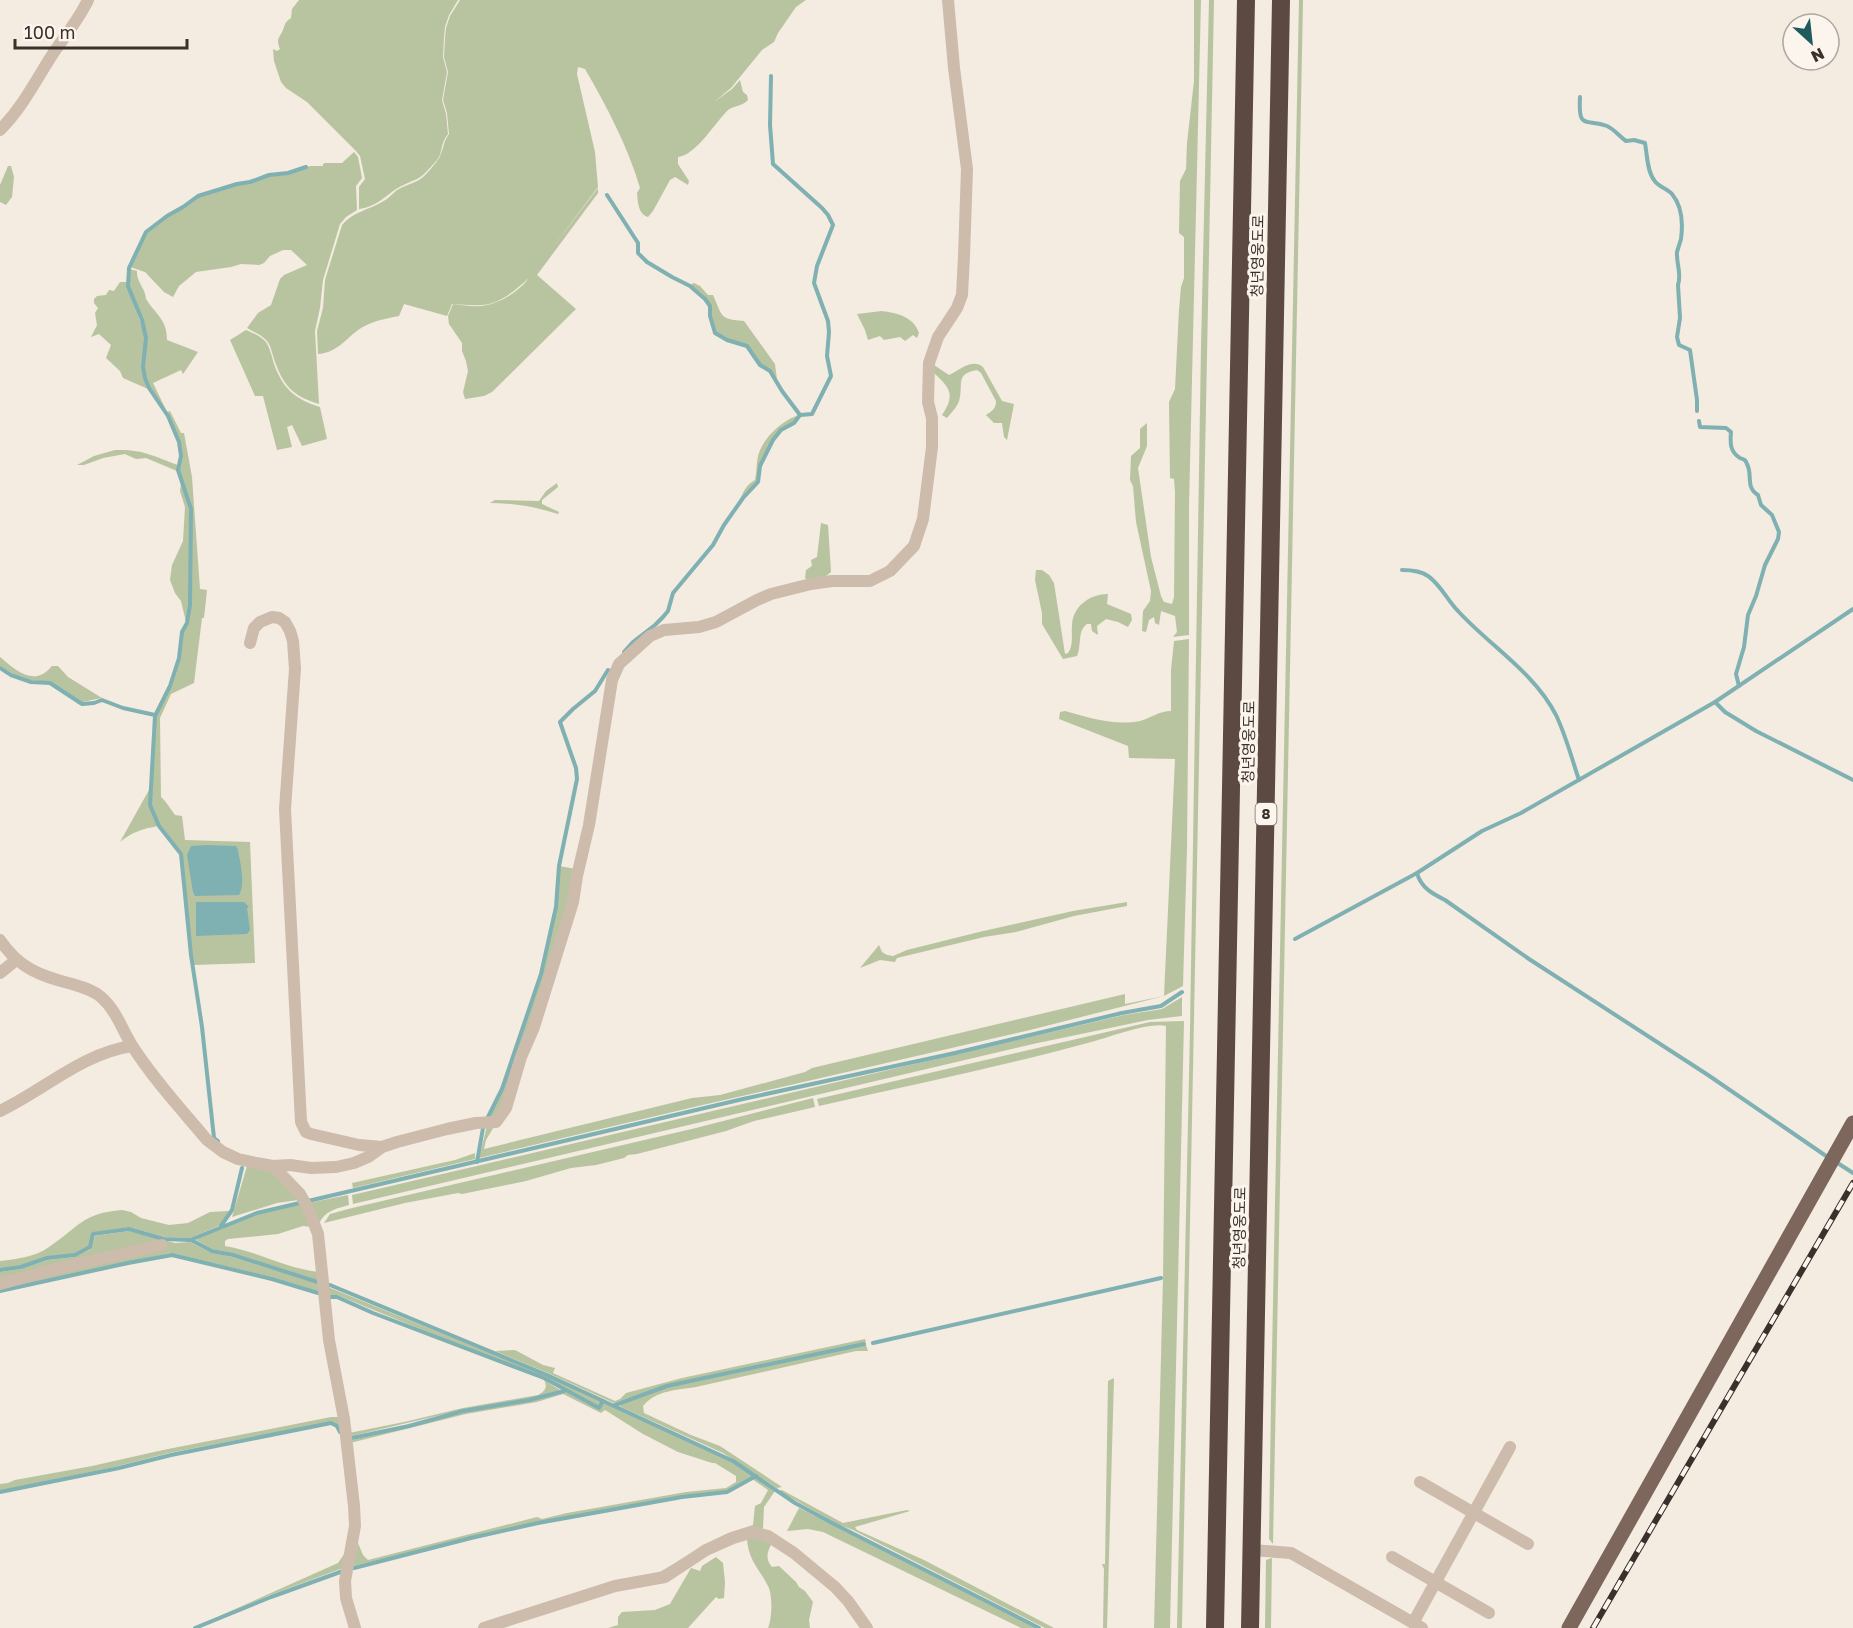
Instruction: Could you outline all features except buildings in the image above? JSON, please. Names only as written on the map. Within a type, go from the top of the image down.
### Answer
[{"type":"highway","name":"청년영웅도로","points":[[1215,1628],[1246,0]]},
{"type":"highway","name":"청년영웅도로","points":[[1250,1628],[1281,0]]},
{"type":"main road","points":[[1569,1628],[1853,1124]]},
{"type":"street","points":[[0,130],[15,116],[88,0]]},
{"type":"street","points":[[250,643],[255,628],[260,622],[272,617],[285,622],[290,631],[296,669],[285,809],[302,1122],[306,1132],[359,1145],[381,1147],[447,1129],[496,1122],[506,1108],[573,902],[589,825],[612,680],[619,664],[650,636],[664,630],[699,627],[716,622],[771,594],[811,584],[870,581],[890,571],[914,546],[923,519],[932,447],[932,418],[928,402],[928,363],[938,337],[957,308],[962,295],[967,170],[948,0]]},
{"type":"street","points":[[0,940],[15,960],[44,977],[90,990],[100,996],[116,1015],[132,1046],[207,1140],[223,1152],[238,1160],[273,1166],[290,1165],[311,1168],[336,1167],[354,1163],[368,1157],[381,1147]]},
{"type":"street","points":[[0,972],[15,960]]},
{"type":"street","points":[[0,1111],[21,1101],[79,1065],[115,1048],[132,1046]]},
{"type":"street","points":[[273,1166],[300,1194],[318,1234],[329,1340],[344,1419],[354,1506],[355,1526],[345,1581],[346,1598],[355,1628]]},
{"type":"street","points":[[0,1284],[162,1245]]},
{"type":"street","points":[[1251,1550],[1291,1553],[1417,1625],[1435,1582],[1510,1447]]},
{"type":"street","points":[[1420,1482],[1528,1544]]},
{"type":"street","points":[[484,1628],[615,1586],[665,1576],[706,1550],[753,1532],[768,1536],[794,1553],[835,1587],[867,1628]]},
{"type":"street","points":[[1392,1557],[1489,1613]]},
{"type":"green space","points":[[299,0],[458,0],[445,27],[443,57],[447,72],[442,100],[448,134],[439,157],[420,178],[398,188],[370,206],[359,209],[359,187],[365,179],[360,156],[307,102],[281,82],[274,61],[273,49],[277,51],[280,49],[278,39],[291,18],[292,9]]},
{"type":"green space","points":[[460,0],[806,0],[796,7],[774,42],[762,50],[731,88],[714,102],[732,89],[740,80],[748,100],[727,111],[698,145],[685,155],[678,157],[678,164],[689,181],[688,185],[675,177],[670,180],[648,217],[639,207],[637,193],[640,188],[616,127],[585,69],[578,67],[577,74],[595,152],[598,187],[550,251],[598,188],[598,193],[537,275],[576,309],[492,392],[484,396],[465,399],[463,392],[468,371],[462,343],[449,324],[448,316],[453,304],[447,316],[404,304],[399,316],[368,324],[335,349],[318,354],[317,331],[323,308],[325,280],[342,225],[356,214],[384,201],[397,190],[421,179],[439,158],[449,134],[443,100],[448,72],[444,57],[445,38],[450,16]],"holes":[[[529,278],[520,288],[502,300],[495,303],[478,306],[453,304],[478,305],[495,302],[507,296]]]},
{"type":"green space","points":[[1194,0],[1201,0],[1189,506],[1189,635],[1173,637],[1177,632],[1175,616],[1161,611],[1159,625],[1155,623],[1154,617],[1149,620],[1146,632],[1142,631],[1143,611],[1150,601],[1151,591],[1136,522],[1133,486],[1130,480],[1131,456],[1140,448],[1140,429],[1147,423],[1147,446],[1138,468],[1151,557],[1161,596],[1164,602],[1172,604],[1174,597],[1175,492],[1174,479],[1170,478],[1169,402],[1175,389],[1179,310],[1184,278],[1184,237],[1179,233],[1180,181],[1186,169],[1194,81]]},
{"type":"green space","points":[[1209,0],[1214,0],[1182,1628],[1177,1628],[1190,1030]]},
{"type":"green space","points":[[1299,0],[1303,0],[1273,1544],[1269,1539],[1271,1403]]},
{"type":"green space","points":[[354,152],[358,157],[362,178],[356,186],[357,210],[340,224],[323,280],[315,331],[319,404],[295,393],[285,383],[267,341],[247,328],[258,313],[271,305],[280,279],[307,265],[291,250],[283,250],[270,256],[259,265],[241,264],[196,272],[179,286],[173,297],[164,292],[145,272],[130,267],[147,233],[153,226],[198,197],[237,184],[250,183],[269,176],[289,174],[310,166],[342,163]]},
{"type":"green space","points":[[8,166],[11,166],[14,177],[12,197],[6,205],[0,202],[0,185]]},
{"type":"green space","points":[[130,269],[137,271],[146,299],[163,322],[167,340],[198,352],[183,374],[181,370],[153,383],[167,412],[170,411],[181,433],[184,433],[192,477],[200,589],[207,590],[194,683],[171,694],[160,718],[161,797],[175,815],[182,816],[185,840],[250,842],[255,963],[193,965],[182,853],[160,825],[151,805],[156,716],[171,686],[180,658],[183,633],[188,623],[191,605],[191,509],[179,470],[182,456],[180,442],[169,416],[146,378],[144,367],[147,338],[129,286]]},
{"type":"green space","points":[[120,282],[127,282],[143,329],[145,338],[142,367],[148,389],[123,378],[120,371],[106,358],[111,345],[99,334],[91,337],[97,325],[95,313],[98,308],[94,299],[97,296],[106,295],[109,290],[114,291]]},
{"type":"green space","points":[[694,283],[708,295],[713,295],[723,316],[744,321],[775,364],[777,380],[771,371],[760,364],[748,347],[722,337],[716,332],[709,302],[690,285]]},
{"type":"green space","points":[[882,311],[899,315],[913,323],[919,333],[917,338],[913,335],[905,341],[900,337],[884,340],[880,336],[868,340],[857,314]]},
{"type":"green space","points":[[246,330],[266,342],[281,380],[291,392],[320,407],[327,439],[302,446],[292,425],[287,427],[292,447],[277,450],[263,396],[255,396],[230,340]]},
{"type":"green space","points":[[931,363],[949,375],[970,364],[983,367],[1002,401],[1014,404],[1007,440],[1004,437],[1002,423],[994,423],[986,415],[992,411],[996,401],[981,373],[977,370],[965,374],[961,381],[958,403],[947,418],[942,415],[950,395],[945,385],[930,369]]},
{"type":"green space","points":[[799,415],[773,440],[759,466],[757,481],[739,503],[749,484],[755,480],[758,456],[768,437],[780,426]]},
{"type":"green space","points":[[115,450],[141,452],[154,456],[178,465],[177,471],[146,458],[136,459],[125,454],[77,465],[94,456]]},
{"type":"green space","points":[[557,483],[558,487],[542,500],[542,504],[559,512],[558,514],[524,506],[490,503],[495,500],[539,501],[546,491]]},
{"type":"green space","points":[[181,484],[189,509],[190,524],[189,605],[186,622],[181,601],[170,580],[172,565],[183,541],[185,507],[180,491]]},
{"type":"green space","points":[[821,523],[828,525],[831,572],[820,581],[810,582],[805,578],[806,570],[812,566],[811,560],[817,557]]},
{"type":"green space","points":[[1036,570],[1042,570],[1049,575],[1054,583],[1065,654],[1071,647],[1073,618],[1079,607],[1089,599],[1108,594],[1107,604],[1131,614],[1132,620],[1128,627],[1106,619],[1097,626],[1098,635],[1092,631],[1091,624],[1087,624],[1082,630],[1077,656],[1063,659],[1042,624],[1035,580]]},
{"type":"green space","points":[[1189,639],[1183,986],[1164,996],[1175,759],[1129,758],[1128,746],[1059,719],[1060,712],[1065,711],[1121,723],[1140,721],[1171,711],[1174,641]]},
{"type":"green space","points":[[0,657],[25,675],[39,676],[52,666],[58,666],[68,677],[102,698],[82,702],[50,682],[31,680],[12,673],[0,666]]},
{"type":"green space","points":[[149,790],[149,806],[158,826],[138,831],[120,842]]},
{"type":"green space","points":[[559,866],[576,869],[571,901],[499,1116],[488,1119],[502,1090],[542,975],[557,907]]},
{"type":"green space","points":[[1127,902],[1127,906],[1074,916],[1016,932],[984,937],[897,958],[895,962],[880,960],[860,968],[879,945],[882,952],[893,956],[907,950],[979,932],[1073,911]]},
{"type":"green space","points":[[1125,994],[1125,1004],[1164,996],[1030,1030],[479,1158],[487,1126],[495,1125],[486,1140],[484,1149],[692,1098],[720,1095],[805,1072],[812,1068]]},
{"type":"green space","points":[[1182,997],[1182,1016],[1148,1020],[1033,1044],[353,1204],[352,1195],[1124,1015],[1162,1009]]},
{"type":"green space","points":[[1184,1021],[1170,1628],[1154,1628],[1163,1279],[1166,1026],[1141,1028],[1026,1059],[819,1106],[817,1099],[1150,1022]]},
{"type":"green space","points":[[813,1098],[815,1107],[754,1121],[726,1131],[628,1155],[624,1158],[571,1168],[526,1181],[405,1203],[324,1223],[330,1214],[352,1208],[696,1128]]},
{"type":"green space","points":[[475,1153],[475,1159],[353,1188],[352,1183],[455,1160]]},
{"type":"green space","points":[[247,1166],[269,1169],[298,1200],[277,1203],[232,1217]]},
{"type":"green space","points":[[348,1195],[349,1205],[327,1214],[318,1226],[308,1203]]},
{"type":"green space","points":[[300,1204],[313,1227],[303,1226],[278,1234],[228,1239],[225,1241],[225,1246],[320,1272],[321,1281],[212,1249],[196,1240],[232,1223]]},
{"type":"green space","points":[[122,1210],[141,1218],[169,1225],[188,1223],[210,1212],[229,1211],[221,1225],[190,1238],[165,1237],[129,1227],[93,1233],[89,1247],[74,1254],[47,1257],[21,1266],[0,1269],[0,1261],[38,1253],[89,1218]]},
{"type":"green space","points":[[129,1231],[175,1243],[190,1242],[210,1252],[321,1284],[321,1292],[272,1277],[171,1253],[0,1290],[0,1272],[21,1269],[48,1260],[75,1257],[91,1249],[95,1236]]},
{"type":"green space","points":[[328,1287],[546,1376],[601,1401],[598,1407],[544,1377],[491,1358],[337,1295],[328,1295]]},
{"type":"green space","points":[[865,1339],[866,1342],[666,1385],[614,1403],[495,1351],[515,1350],[543,1365],[555,1368],[553,1373],[615,1401],[626,1393],[682,1378]]},
{"type":"green space","points":[[866,1345],[868,1351],[856,1351],[668,1392],[654,1397],[643,1406],[644,1413],[720,1446],[782,1487],[777,1488],[723,1453],[620,1405],[668,1387]]},
{"type":"green space","points":[[1114,1378],[1107,1628],[1103,1628],[1104,1569],[1102,1564],[1105,1564],[1108,1381]]},
{"type":"green space","points":[[544,1380],[560,1390],[528,1399],[462,1410],[349,1435],[349,1433],[463,1408],[538,1395],[545,1389]]},
{"type":"green space","points":[[564,1391],[599,1409],[603,1402],[615,1406],[732,1462],[754,1476],[726,1491],[538,1522],[353,1566],[358,1543],[368,1560],[537,1517],[542,1519],[686,1492],[726,1488],[736,1482],[736,1476],[715,1463],[678,1452],[643,1434],[605,1410],[601,1413],[563,1394],[537,1402],[466,1414],[350,1443],[352,1440],[464,1412],[539,1399]]},
{"type":"green space","points":[[338,1417],[343,1434],[338,1425],[331,1422],[169,1453],[0,1491],[0,1484],[15,1480]]},
{"type":"green space","points":[[755,1477],[775,1491],[764,1507],[763,1528],[667,1573],[660,1572],[710,1542],[753,1525],[755,1506],[761,1503],[768,1490],[752,1479]]},
{"type":"green space","points":[[782,1490],[843,1523],[910,1511],[855,1527],[857,1530],[924,1560],[1054,1628],[1045,1628],[837,1524],[779,1491]]},
{"type":"green space","points":[[799,1508],[1035,1628],[1021,1628],[823,1532],[808,1529],[787,1531]]},
{"type":"green space","points":[[747,1538],[772,1543],[768,1561],[772,1567],[779,1566],[813,1602],[809,1620],[810,1628],[768,1628],[771,1595],[749,1552]]},
{"type":"green space","points":[[347,1550],[343,1568],[270,1595],[195,1627],[338,1563]]},
{"type":"green space","points":[[716,1557],[723,1563],[724,1598],[716,1597],[688,1628],[608,1628],[618,1625],[618,1617],[622,1612],[655,1610],[670,1604],[691,1568],[700,1571],[702,1566]]},
{"type":"green space","points":[[1272,1558],[1271,1628],[1265,1628],[1266,1560]]},
{"type":"water","points":[[191,846],[236,846],[242,879],[239,895],[195,896],[187,855]]},
{"type":"water","points":[[196,902],[244,902],[249,907],[247,908],[250,930],[247,934],[196,936]]},
{"type":"waterway","points":[[771,76],[770,125],[773,164],[822,208],[833,225],[817,266],[814,283],[828,321],[827,356],[831,376],[812,414],[800,415]]},
{"type":"waterway","points":[[1580,97],[1582,119],[1607,126],[1626,141],[1634,140],[1645,143],[1652,176],[1658,184],[1672,194],[1678,204],[1682,227],[1677,252],[1680,318],[1677,337],[1679,345],[1690,350],[1697,411]]},
{"type":"waterway","points":[[218,1141],[214,1138],[181,854],[159,826],[150,805],[155,716],[170,686],[179,658],[182,632],[187,623],[190,605],[191,509],[178,470],[181,456],[179,442],[168,416],[145,378],[143,367],[146,338],[142,320],[128,286],[129,268],[146,232],[198,196],[269,175],[288,173],[306,167]]},
{"type":"waterway","points":[[607,195],[638,243],[638,253],[647,262],[690,286],[705,299],[710,306],[710,316],[715,333],[727,340],[747,346],[760,365],[770,371],[800,415],[794,423],[781,430],[773,440],[760,466],[758,482],[743,498],[713,545],[673,593],[668,611],[624,652]]},
{"type":"waterway","points":[[1699,421],[1700,427],[1726,428],[1731,432],[1732,450],[1746,461],[1749,468],[1750,485],[1758,495],[1761,505],[1772,515],[1779,532],[1748,615],[1744,647],[1736,674],[1739,686]]},
{"type":"waterway","points":[[1402,570],[1419,572],[1432,579],[1470,624],[1524,672],[1536,686],[1556,715],[1579,780]]},
{"type":"waterway","points":[[1295,939],[1417,873],[1482,831],[1521,813],[1715,702],[1853,609]]},
{"type":"waterway","points":[[0,668],[11,675],[31,682],[50,683],[82,704],[102,700],[123,708],[155,715]]},
{"type":"waterway","points":[[487,1119],[502,1089],[541,974],[556,907],[559,866],[577,779],[576,768],[560,722],[595,691],[608,670]]},
{"type":"waterway","points":[[1715,702],[1725,712],[1756,731],[1853,780]]},
{"type":"waterway","points":[[1417,873],[1421,883],[1432,893],[1708,1075],[1829,1158]]},
{"type":"waterway","points":[[0,1270],[21,1267],[47,1258],[75,1255],[90,1247],[93,1234],[129,1229],[164,1239],[190,1240],[257,1213],[743,1099],[1161,1006],[1182,992]]},
{"type":"waterway","points":[[477,1162],[483,1128]]},
{"type":"waterway","points":[[1836,1162],[1853,1173]]},
{"type":"waterway","points":[[221,1226],[232,1210],[242,1168]]},
{"type":"waterway","points":[[191,1240],[212,1251],[233,1255],[318,1282]]},
{"type":"waterway","points":[[0,1291],[172,1255],[272,1279],[318,1293]]},
{"type":"waterway","points":[[873,1343],[1161,1278]]},
{"type":"waterway","points":[[330,1285],[547,1375],[733,1461],[795,1503],[1039,1628]]},
{"type":"waterway","points":[[330,1297],[337,1297],[544,1378],[599,1408],[603,1401]]},
{"type":"waterway","points":[[615,1405],[667,1386],[864,1344]]},
{"type":"waterway","points":[[352,1438],[409,1426],[463,1411],[529,1400],[564,1391]]},
{"type":"waterway","points":[[0,1492],[331,1423],[337,1426],[340,1432]]},
{"type":"waterway","points":[[354,1568],[538,1523],[682,1497],[727,1492],[756,1476]]},
{"type":"waterway","points":[[195,1628],[343,1571]]},
{"type":"railway","points":[[1593,1628],[1853,1183]]}]
